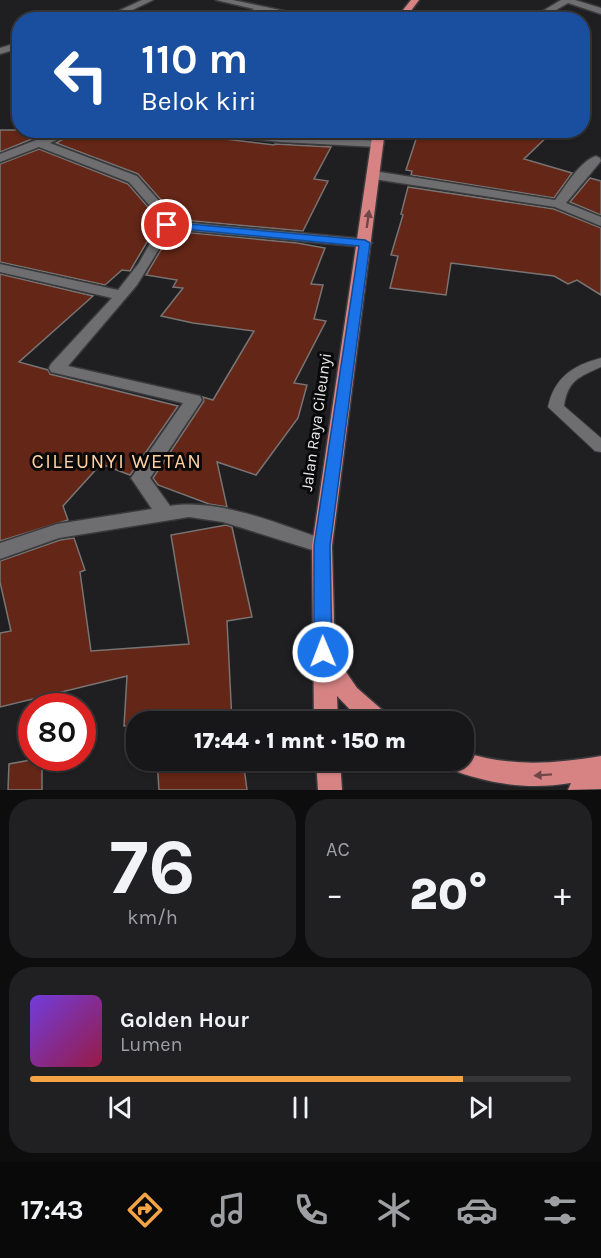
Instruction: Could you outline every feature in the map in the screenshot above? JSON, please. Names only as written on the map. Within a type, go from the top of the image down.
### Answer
[{"type":"highway","points":[[405,12],[415,0]]},
{"type":"highway","name":"Jalan Raya Cileunyi","points":[[326,711],[322,546],[379,138]]},
{"type":"highway","points":[[323,652],[336,681],[366,711]]},
{"type":"highway","points":[[474,767],[521,777],[601,767]]},
{"type":"highway","points":[[329,771],[330,790]]},
{"type":"highway","points":[[580,790],[601,775]]},
{"type":"street","points":[[121,12],[149,0]]},
{"type":"street","points":[[220,0],[283,12]]},
{"type":"street","points":[[546,12],[567,0],[601,11]]},
{"type":"street","points":[[256,12],[263,8]]},
{"type":"street","points":[[0,158],[48,138]]},
{"type":"street","points":[[271,138],[330,138]]},
{"type":"street","points":[[36,142],[133,179],[155,204],[167,225]]},
{"type":"street","points":[[558,204],[580,175],[596,160]]},
{"type":"street","points":[[374,175],[558,204],[601,222]]},
{"type":"street","points":[[167,225],[365,243]]},
{"type":"street","points":[[164,512],[140,478],[194,400],[57,368],[120,295],[159,244],[167,225]]},
{"type":"street","points":[[0,268],[120,295]]},
{"type":"street","points":[[0,551],[57,531],[164,512],[189,510],[224,514],[322,546]]},
{"type":"lane","points":[[601,362],[568,377],[558,390],[556,407],[601,447]]},
{"type":"building","points":[[0,130],[12,130],[12,138],[34,138],[0,152]]},
{"type":"building","points":[[65,138],[216,138],[274,145],[331,147],[314,179],[328,181],[303,231],[172,219],[161,200],[138,174],[56,143]]},
{"type":"building","points":[[416,138],[546,138],[524,159],[572,173],[554,198],[411,175],[412,171],[406,170]]},
{"type":"building","points":[[39,149],[128,184],[148,207],[157,225],[130,271],[122,270],[105,285],[0,262],[0,164]]},
{"type":"building","points":[[590,178],[601,181],[601,215],[570,202]]},
{"type":"building","points":[[408,187],[554,209],[601,228],[601,295],[577,280],[568,284],[554,276],[451,263],[446,295],[390,288],[398,256],[391,255],[403,215],[401,214]]},
{"type":"building","points":[[172,231],[297,243],[325,248],[311,284],[323,285],[314,319],[326,321],[294,383],[307,385],[298,418],[256,475],[217,462],[227,507],[209,504],[158,485],[153,478],[204,401],[203,397],[213,400],[254,331],[193,323],[161,316],[183,288],[173,287],[177,280],[146,275]]},
{"type":"building","points":[[0,274],[93,296],[19,362],[48,370],[50,374],[178,406],[130,475],[101,464],[63,506],[68,520],[0,541]]},
{"type":"building","points":[[226,525],[232,527],[252,617],[227,621],[231,711],[126,711],[126,726],[124,726],[127,676],[57,693],[18,693],[18,703],[0,707],[0,633],[11,631],[0,582],[0,561],[60,540],[74,538],[85,570],[80,572],[91,651],[189,644],[171,535]]},
{"type":"building","points":[[18,762],[18,771],[42,771],[42,790],[8,790],[9,764]]},
{"type":"building","points":[[158,771],[244,771],[247,790],[159,790]]},
{"type":"district","name":"CILEUNYI WETAN","points":[[117,461]]},
{"type":"route","points":[[167,225],[365,243],[322,546],[323,652]]}]
